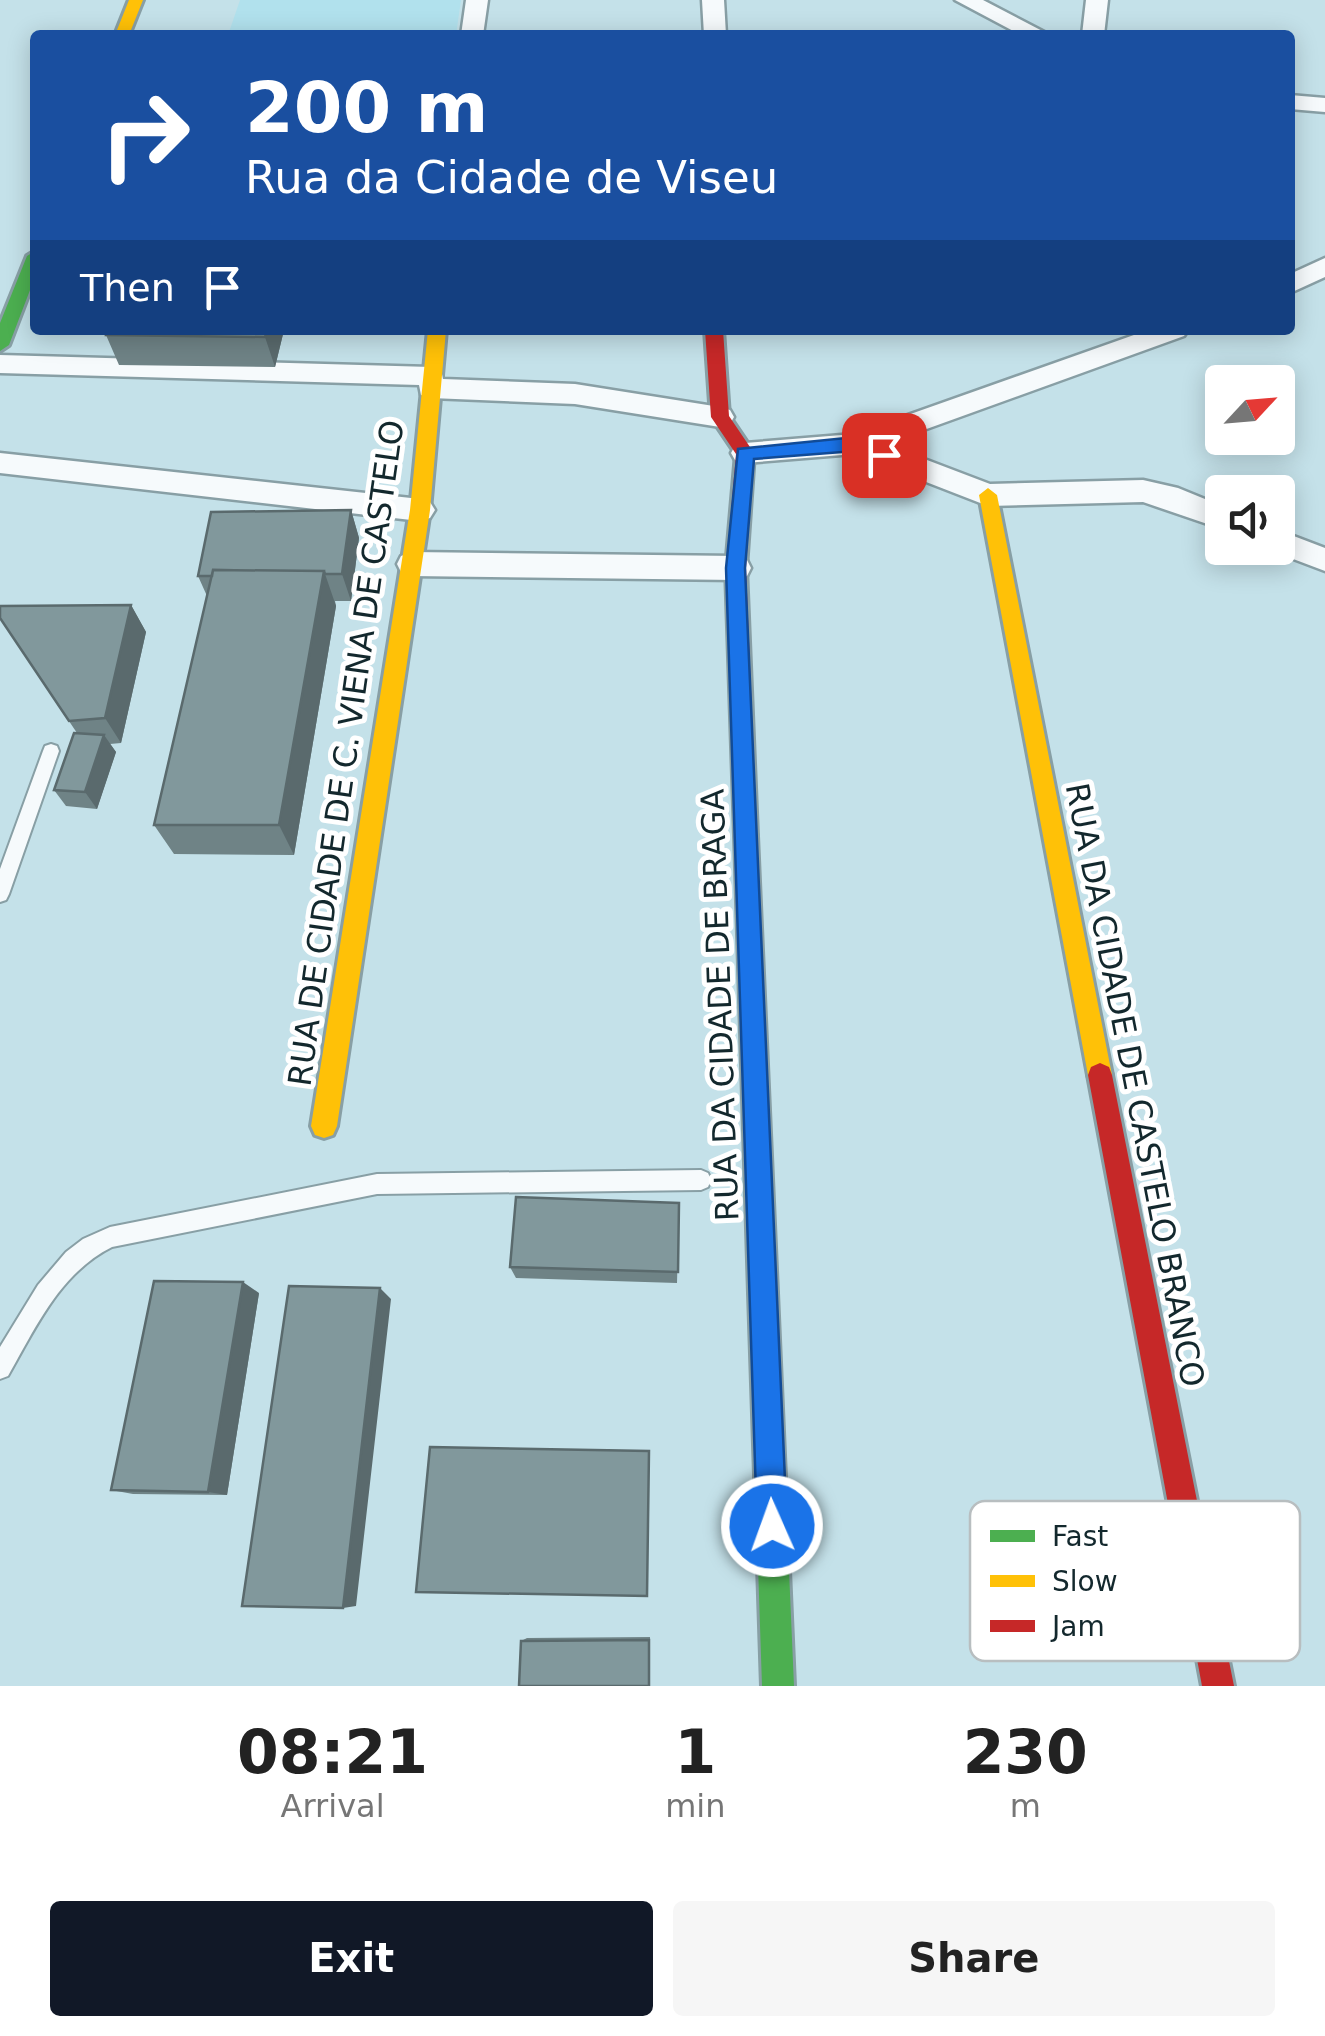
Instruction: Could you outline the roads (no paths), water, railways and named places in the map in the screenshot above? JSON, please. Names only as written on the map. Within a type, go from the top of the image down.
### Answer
[{"type":"street","points":[[124,30],[136,0]]},
{"type":"street","points":[[473,30],[477,0]]},
{"type":"street","points":[[713,0],[715,30]]},
{"type":"street","points":[[966,0],[1029,30]]},
{"type":"street","points":[[1093,30],[1096,0]]},
{"type":"street","points":[[1295,102],[1325,105]]},
{"type":"street","points":[[1295,282],[1325,266]]},
{"type":"street","points":[[0,345],[30,269]]},
{"type":"street","name":"RUA DE CIDADE DE C. VIENA DE CASTELO","points":[[324,1126],[420,510],[436,335]]},
{"type":"street","points":[[714,335],[720,417],[745,453],[856,444],[1161,335]]},
{"type":"street","points":[[0,364],[431,382],[575,394],[720,417]]},
{"type":"street","points":[[856,444],[988,496],[1143,491],[1205,511]]},
{"type":"street","name":"RUA DA CIDADE DE BRAGA","points":[[745,453],[736,568],[778,1686]]},
{"type":"street","points":[[0,463],[420,510]]},
{"type":"street","name":"RUA DA CIDADE DE CASTELO BRANCO","points":[[988,496],[1182,1501]]},
{"type":"street","points":[[1295,547],[1325,560]]},
{"type":"street","points":[[412,564],[736,568]]},
{"type":"street","name":"RUA DA CIDADE DE CASTELO BRANCO","points":[[1213,1661],[1218,1686]]},
{"type":"lane","points":[[0,894],[51,751]]},
{"type":"lane","points":[[0,1368],[62,1268],[87,1246],[110,1236],[376,1184],[701,1180]]}]
